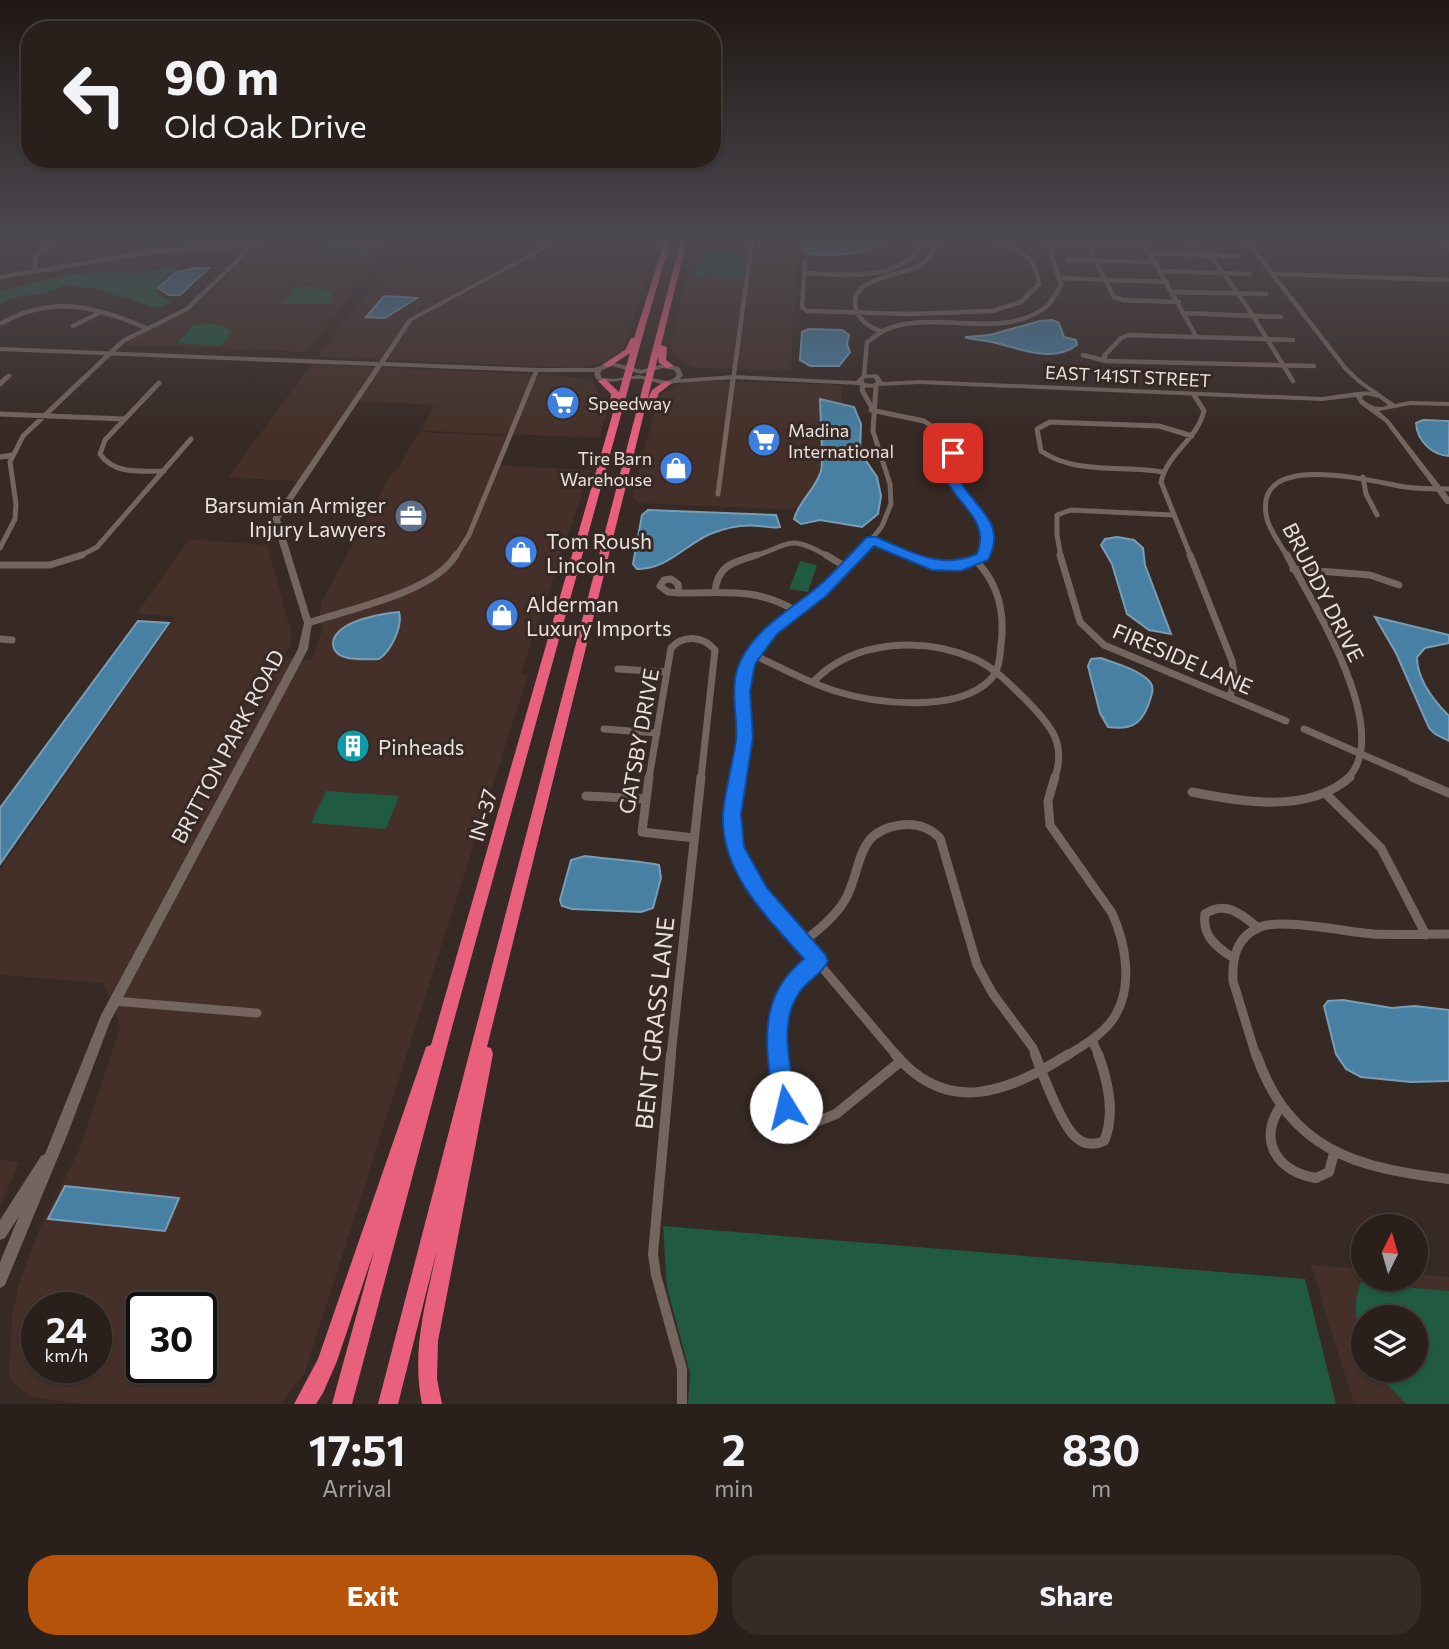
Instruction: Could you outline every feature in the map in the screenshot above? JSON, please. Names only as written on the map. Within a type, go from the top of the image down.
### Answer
[{"type":"highway","name":"IN-37","points":[[342,1404],[437,1063],[446,1020],[648,306]]},
{"type":"highway","points":[[667,308],[668,323],[661,354],[662,361],[674,368]]},
{"type":"highway","points":[[388,1404],[667,308]]},
{"type":"highway","points":[[605,366],[628,351],[642,324]]},
{"type":"highway","points":[[600,379],[615,393],[611,439]]},
{"type":"highway","points":[[634,440],[655,392],[671,382]]},
{"type":"highway","points":[[432,1404],[427,1379],[428,1340],[484,1063],[489,1011]]},
{"type":"highway","points":[[304,1404],[327,1361],[426,1069],[446,1020]]},
{"type":"street","points":[[2,323],[20,312],[42,306]]},
{"type":"street","points":[[74,306],[146,328]]},
{"type":"street","points":[[0,548],[9,535],[16,514],[10,465],[12,455],[23,436],[125,339],[191,306]]},
{"type":"street","points":[[437,306],[410,320],[276,519],[308,623],[415,588],[451,564],[465,544],[537,370]]},
{"type":"street","points":[[718,494],[743,306]]},
{"type":"street","points":[[803,306],[803,309],[814,312],[857,314],[986,312],[1014,306]]},
{"type":"street","points":[[855,306],[857,314],[880,331]]},
{"type":"street","points":[[872,540],[932,565],[961,566],[976,561],[986,551],[988,534],[983,518],[954,484],[950,464],[954,450],[952,442],[929,424],[871,408],[862,390],[867,366],[867,342],[880,331],[905,324],[970,325],[1017,319],[1045,306]]},
{"type":"street","points":[[1180,306],[1196,336]]},
{"type":"street","points":[[1244,306],[1293,381]]},
{"type":"street","points":[[1298,306],[1346,369],[1391,403],[1387,421]]},
{"type":"street","points":[[73,326],[100,312]]},
{"type":"street","points":[[1184,313],[1281,317]]},
{"type":"street","points":[[1106,361],[1104,356],[1125,336],[1293,340]]},
{"type":"street","points":[[0,349],[537,370],[591,374],[613,382],[642,377],[671,382],[685,378],[734,377],[862,380]]},
{"type":"street","points":[[1083,355],[1106,361],[1314,366]]},
{"type":"street","points":[[537,370],[595,370],[618,365],[641,372],[654,368],[674,368],[734,377]]},
{"type":"street","points":[[600,379],[598,371],[605,366]]},
{"type":"street","points":[[814,681],[826,667],[859,651],[880,647],[951,651],[976,659],[995,673],[1045,722],[1058,740],[1060,759],[1046,804],[1050,825],[1108,906],[1124,947],[1125,978],[1121,998],[1113,1018],[1092,1040],[1027,1076],[971,1094],[940,1090],[920,1079],[901,1061],[760,894],[742,864],[732,831],[734,797],[744,737],[742,691],[747,662],[771,631],[846,567],[872,540],[888,514],[891,491],[874,439],[871,408],[877,381],[867,366]]},
{"type":"street","points":[[671,382],[680,375],[674,368]]},
{"type":"street","points":[[0,384],[9,376]]},
{"type":"street","name":"EAST 141ST STREET","points":[[862,380],[1334,399],[1389,408]]},
{"type":"street","points":[[1360,382],[1359,399],[1387,421],[1449,502]]},
{"type":"street","points":[[159,383],[102,444],[102,459],[120,469],[164,471]]},
{"type":"street","points":[[1194,395],[1203,408],[1201,425],[1163,472],[1163,489],[1232,661],[1235,678],[1230,697]]},
{"type":"street","name":"EAST 141ST STREET","points":[[1334,399],[1361,395],[1383,397]]},
{"type":"street","points":[[1383,397],[1410,403],[1449,404]]},
{"type":"street","points":[[1389,408],[1410,403]]},
{"type":"street","points":[[0,414],[124,419]]},
{"type":"street","points":[[1163,472],[1141,467],[1064,463],[1043,453],[1036,432],[1039,426],[1050,422],[1159,426],[1192,436]]},
{"type":"street","points":[[0,565],[49,566],[91,551],[107,538],[191,439]]},
{"type":"street","points":[[0,457],[12,455]]},
{"type":"street","name":"BRUDDY DRIVE","points":[[1361,756],[1360,722],[1348,679],[1267,518],[1266,501],[1272,490],[1294,477],[1312,473],[1363,477],[1404,487],[1449,489]]},
{"type":"street","points":[[1363,477],[1366,494],[1377,514]]},
{"type":"street","name":"FIRESIDE LANE","points":[[1172,515],[1071,510],[1057,515],[1054,522],[1056,532],[1077,613],[1086,629],[1104,645],[1286,721]]},
{"type":"street","points":[[715,592],[716,578],[727,565],[765,553],[784,542],[802,544],[846,567]]},
{"type":"street","points":[[752,654],[832,690],[867,699],[925,701],[971,694],[995,673],[1000,659],[1002,611],[993,582],[976,561]]},
{"type":"street","points":[[1293,569],[1370,575],[1399,585]]},
{"type":"street","points":[[679,593],[761,593],[796,611]]},
{"type":"street","name":"BRITTON PARK ROAD","points":[[0,1280],[114,1001],[303,649],[308,623]]},
{"type":"street","points":[[0,639],[12,640]]},
{"type":"street","name":"GATSBY DRIVE","points":[[694,838],[649,835],[642,832],[645,799],[673,644],[690,639],[712,644]]},
{"type":"street","name":"BENT GRASS LANE","points":[[682,1404],[682,1370],[656,1275],[653,1254],[663,1128],[714,663],[715,650],[712,644]]},
{"type":"street","points":[[618,669],[667,672]]},
{"type":"street","points":[[604,729],[657,733]]},
{"type":"street","points":[[1304,729],[1449,793]]},
{"type":"street","points":[[1192,792],[1232,800],[1296,800],[1325,793],[1350,777],[1361,756]]},
{"type":"street","points":[[1325,793],[1381,848],[1426,935]]},
{"type":"street","points":[[586,796],[645,799]]},
{"type":"street","points":[[803,942],[829,920],[845,900],[863,850],[874,833],[883,828],[905,824],[931,829],[940,838],[977,965],[993,994],[1033,1048],[1048,1088],[1074,1136],[1087,1144],[1098,1144],[1109,1134],[1111,1127],[1104,1064],[1092,1040]]},
{"type":"street","points":[[1232,957],[1208,936],[1203,925],[1205,914],[1214,908],[1226,908],[1242,915],[1257,928]]},
{"type":"street","points":[[1449,934],[1374,934],[1287,924],[1257,928],[1240,941],[1232,957],[1234,981],[1264,1075],[1281,1106],[1301,1129],[1334,1153],[1375,1168],[1449,1179]]},
{"type":"street","points":[[818,961],[796,978],[777,1021],[777,1042],[786,1107],[792,1114],[808,1123],[827,1121],[901,1061]]},
{"type":"street","points":[[114,1001],[257,1013]]},
{"type":"street","points":[[1281,1106],[1271,1120],[1269,1136],[1277,1156],[1285,1166],[1308,1178],[1316,1178],[1329,1172],[1334,1153]]},
{"type":"street","name":"BRITTON PARK ROAD","points":[[0,1233],[52,1152]]},
{"type":"shaded area","points":[[199,306],[343,306],[306,352],[126,345],[139,335]]},
{"type":"shaded area","points":[[357,306],[638,306],[622,353],[612,360],[581,368],[317,357]]},
{"type":"shaded area","points":[[679,306],[794,306],[791,371],[695,368],[684,364],[673,353],[670,343]]},
{"type":"shaded area","points":[[312,364],[565,376],[589,380],[595,386],[607,412],[599,438],[425,431],[422,428],[434,405],[358,401],[306,482],[228,477]]},
{"type":"shaded area","points":[[689,380],[841,385],[844,439],[843,508],[778,509],[639,503],[632,497],[659,396]]},
{"type":"shaded area","points":[[419,432],[506,436],[495,465],[590,470],[521,674],[528,675],[305,1372],[281,1404],[80,1404],[31,1397],[9,1379],[12,1316],[18,1287],[39,1230],[80,1148],[120,1027],[103,983],[0,975],[0,870],[175,617],[137,613],[189,539],[267,545],[292,635],[290,646],[283,657],[312,660],[323,628],[319,622],[321,603],[392,472],[398,468]]},
{"type":"shaded area","points":[[0,1160],[19,1162],[0,1207]]},
{"type":"shaded area","points":[[1311,1265],[1351,1268],[1351,1292],[1428,1292],[1428,1275],[1449,1277],[1449,1404],[1354,1404]]},
{"type":"green space","points":[[217,324],[232,331],[221,346],[178,343],[193,325]]},
{"type":"green space","points":[[800,561],[817,565],[808,592],[789,589]]},
{"type":"green space","points":[[326,791],[399,796],[386,829],[311,823]]},
{"type":"green space","points":[[663,1226],[1305,1279],[1336,1404],[688,1404],[690,1373],[667,1288]]},
{"type":"green space","points":[[1428,1289],[1449,1291],[1449,1404],[1406,1404],[1385,1382],[1428,1382],[1428,1305],[1357,1305],[1358,1292],[1428,1292]]},
{"type":"water","points":[[376,306],[405,306],[385,318],[366,317]]},
{"type":"water","points":[[1052,320],[1059,323],[1064,337],[1076,340],[1077,345],[1067,351],[1046,354],[965,337],[990,335]]},
{"type":"water","points":[[809,329],[842,330],[849,335],[847,344],[850,352],[839,366],[810,366],[800,360],[802,332]]},
{"type":"water","points":[[820,399],[854,407],[861,424],[860,452],[877,477],[881,496],[878,514],[862,527],[820,520],[801,524],[794,519],[821,471]]},
{"type":"water","points":[[1423,420],[1449,421],[1449,456],[1431,450],[1422,441],[1416,423]]},
{"type":"water","points":[[648,510],[776,515],[780,527],[746,526],[722,530],[710,534],[657,566],[637,569],[633,564],[642,515]]},
{"type":"water","points":[[1117,537],[1134,540],[1143,548],[1145,565],[1171,634],[1149,630],[1127,614],[1112,564],[1101,545],[1105,539]]},
{"type":"water","points":[[399,612],[395,638],[379,659],[344,657],[334,649],[334,638],[346,626],[365,618]]},
{"type":"water","points":[[1375,617],[1449,635],[1449,643],[1425,648],[1417,657],[1427,689],[1449,716],[1449,741],[1429,728],[1396,653]]},
{"type":"water","points":[[138,621],[169,623],[0,864],[0,808]]},
{"type":"water","points":[[1101,658],[1134,670],[1152,686],[1145,712],[1132,726],[1108,727],[1100,713],[1088,666],[1091,659]]},
{"type":"water","points":[[585,856],[659,865],[661,878],[653,908],[641,912],[572,909],[562,906],[560,900],[571,860]]},
{"type":"water","points":[[1343,1000],[1392,1008],[1415,1006],[1449,1010],[1449,1081],[1411,1082],[1361,1077],[1346,1069],[1336,1054],[1324,1006],[1328,1001]]},
{"type":"water","points":[[65,1186],[179,1198],[165,1231],[48,1219]]},
{"type":"place","name":"Speedway","points":[[563,403]]},
{"type":"place","name":"Madina International","points":[[764,440]]},
{"type":"place","name":"Tire Barn Warehouse","points":[[676,468]]},
{"type":"place","name":"Barsumian Armiger Injury Lawyers","points":[[411,516]]},
{"type":"place","name":"Tom Roush Lincoln","points":[[521,552]]},
{"type":"place","name":"Alderman Luxury Imports","points":[[502,615]]},
{"type":"place","name":"Pinheads","points":[[353,746]]},
{"type":"route","points":[[786,1107],[782,1091],[777,1021],[781,1005],[796,978],[818,961],[760,894],[735,847],[732,814],[744,737],[742,691],[747,662],[771,631],[821,592],[872,540],[932,565],[961,566],[983,557],[989,543],[986,525],[954,484],[950,464],[953,453]]}]
